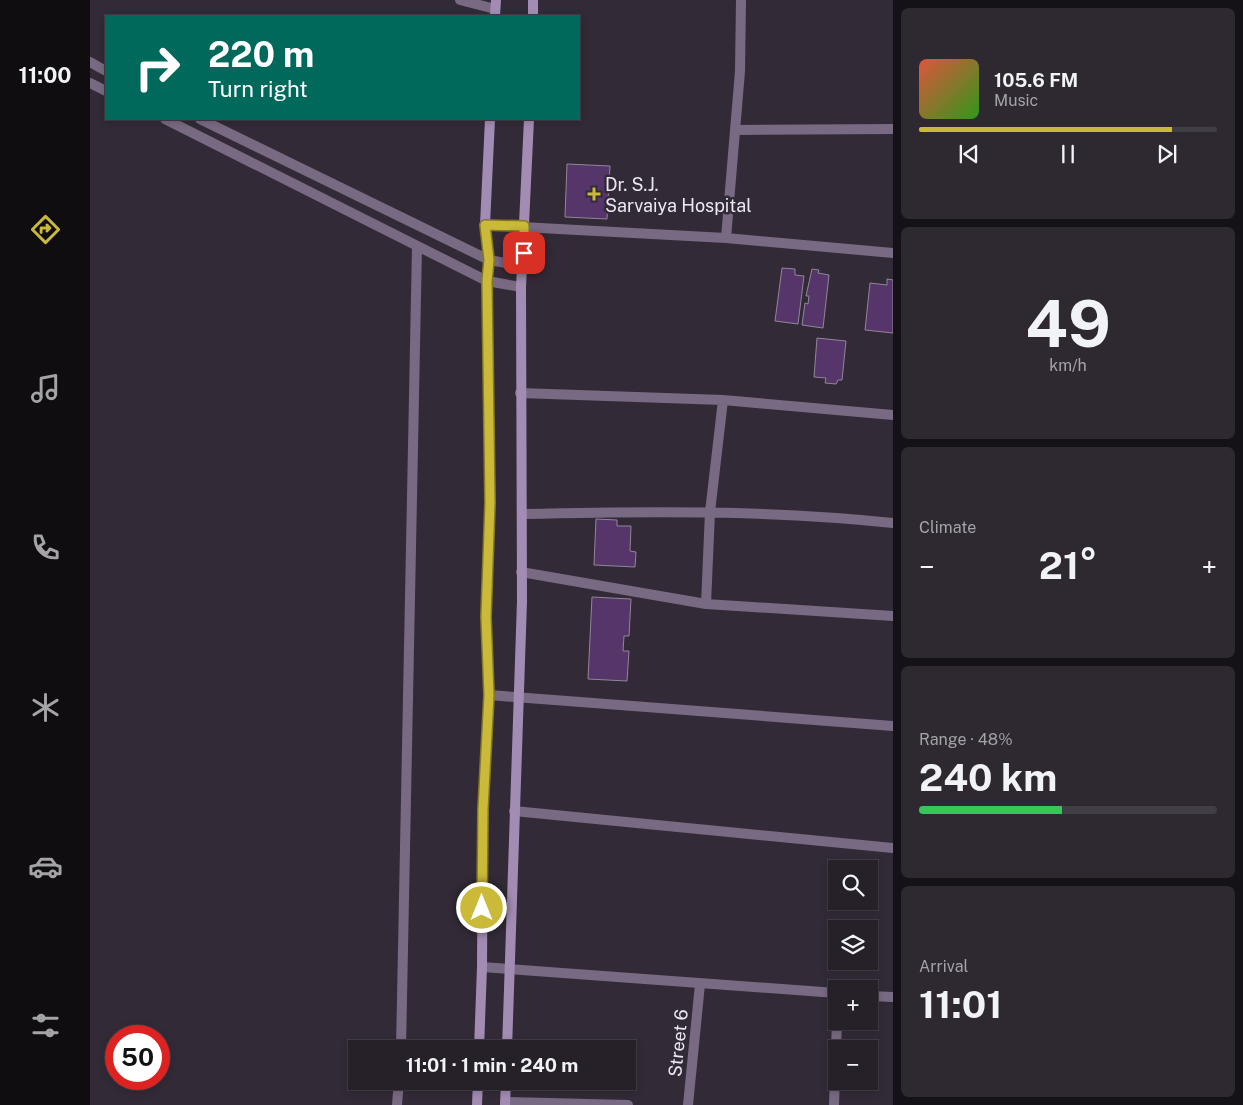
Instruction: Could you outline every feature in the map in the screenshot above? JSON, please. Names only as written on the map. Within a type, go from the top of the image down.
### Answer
[{"type":"main road","points":[[533,0],[533,15]]},
{"type":"main road","points":[[479,1040],[482,967],[483,809],[489,695],[486,617],[490,503],[487,281],[489,260],[485,225],[490,120]]},
{"type":"main road","points":[[507,1040],[523,514],[520,393],[521,287],[529,120]]},
{"type":"main road","points":[[477,1105],[478,1090]]},
{"type":"main road","points":[[505,1104],[506,1090]]},
{"type":"street","points":[[460,0],[495,8]]},
{"type":"street","points":[[726,238],[740,71],[741,0]]},
{"type":"street","points":[[90,62],[105,70]]},
{"type":"street","points":[[90,83],[105,90]]},
{"type":"street","points":[[167,120],[487,281],[521,287]]},
{"type":"street","points":[[202,120],[489,260],[523,266]]},
{"type":"street","points":[[735,130],[893,129]]},
{"type":"street","points":[[485,225],[726,238],[893,253]]},
{"type":"street","points":[[401,1040],[417,246]]},
{"type":"street","points":[[520,393],[724,400],[893,415]]},
{"type":"street","points":[[706,604],[710,512],[724,400]]},
{"type":"street","points":[[523,514],[663,510],[844,518],[893,523]]},
{"type":"street","points":[[521,572],[706,604],[893,616]]},
{"type":"street","points":[[489,695],[893,726]]},
{"type":"street","points":[[514,810],[893,848]]},
{"type":"street","points":[[482,967],[510,971],[828,992]]},
{"type":"street","name":"Street 6","points":[[688,1105],[700,984]]},
{"type":"street","points":[[878,996],[893,997]]},
{"type":"street","points":[[834,1105],[837,1030]]},
{"type":"street","points":[[396,1105],[397,1090]]},
{"type":"street","points":[[505,1104],[628,1105]]},
{"type":"building","points":[[567,164],[610,166],[607,219],[565,217]]},
{"type":"building","points":[[782,268],[795,269],[795,275],[804,276],[798,324],[775,321]]},
{"type":"building","points":[[812,269],[819,270],[818,273],[829,275],[823,328],[802,325],[805,303],[808,304],[809,296],[806,296]]},
{"type":"building","points":[[887,279],[893,280],[893,333],[865,330],[870,283],[887,285]]},
{"type":"building","points":[[817,338],[846,341],[842,380],[838,380],[836,384],[825,383],[826,378],[814,377]]},
{"type":"building","points":[[596,519],[617,520],[617,526],[631,526],[630,551],[636,552],[635,567],[594,565]]},
{"type":"building","points":[[592,597],[631,599],[629,636],[624,636],[623,651],[629,651],[627,681],[588,679]]},
{"type":"place","name":"Dr. S.J. Sarvaiya Hospital","points":[[594,194]]},
{"type":"route","points":[[482,908],[483,809],[489,695],[486,617],[490,503],[487,281],[489,260],[485,225],[524,226],[524,253]]}]
